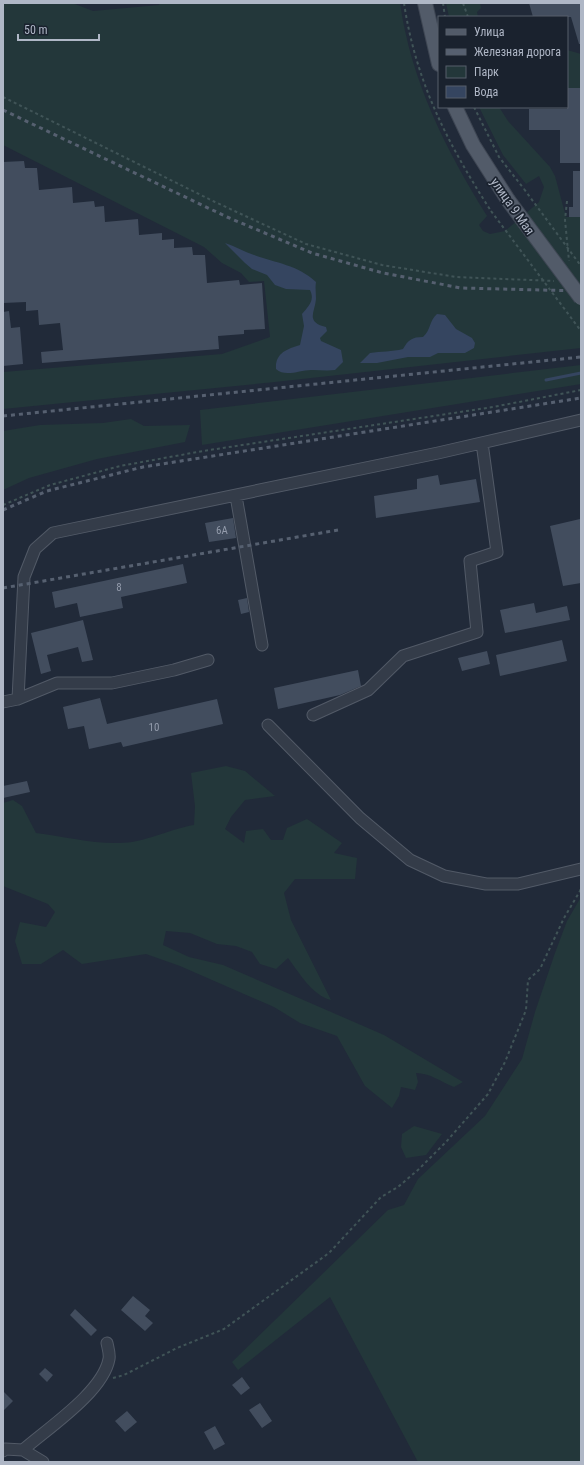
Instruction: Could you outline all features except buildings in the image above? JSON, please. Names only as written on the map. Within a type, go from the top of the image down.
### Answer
[{"type":"main road","points":[[425,3],[438,60]]},
{"type":"main road","name":"улица 9 Мая","points":[[455,108],[473,145],[508,200],[581,298]]},
{"type":"lane","points":[[18,699],[24,577],[35,549],[53,533],[236,496],[581,420]]},
{"type":"lane","points":[[314,715],[368,690],[403,656],[477,632],[470,561],[497,552],[482,443]]},
{"type":"lane","points":[[236,496],[262,645]]},
{"type":"lane","points":[[3,702],[18,699],[57,683],[112,683],[174,670],[208,660]]},
{"type":"lane","points":[[268,725],[360,818],[410,860],[444,876],[486,884],[518,884],[581,869]]},
{"type":"lane","points":[[23,1450],[82,1400],[99,1382],[109,1358],[108,1343]]},
{"type":"lane","points":[[3,1451],[5,1449],[23,1450],[43,1462]]},
{"type":"path","points":[[404,3],[414,52],[434,110],[458,158],[491,211],[581,331]]},
{"type":"path","points":[[443,3],[445,16]]},
{"type":"path","points":[[463,3],[468,16]]},
{"type":"path","points":[[3,97],[222,205],[306,244],[382,265],[456,277],[558,281]]},
{"type":"path","points":[[474,108],[499,157],[581,266]]},
{"type":"path","points":[[567,202],[564,220],[569,264]]},
{"type":"path","points":[[3,505],[50,485],[120,466],[218,449],[493,407],[581,390]]},
{"type":"path","points":[[99,1382],[124,1375],[177,1348],[224,1329],[329,1253],[381,1197],[398,1187],[446,1142],[488,1094],[505,1062],[526,1010],[528,980],[540,969],[564,918],[580,891],[581,886]]},
{"type":"green space","points":[[3,3],[72,3],[93,11],[159,5],[160,3],[400,3],[412,60],[432,114],[458,166],[487,216],[479,225],[483,231],[490,234],[505,231],[539,202],[544,187],[539,176],[526,184],[503,155],[480,108],[500,108],[508,121],[550,167],[555,176],[566,217],[581,217],[581,348],[275,382],[3,409],[3,372],[222,354],[270,337],[264,281],[249,282],[241,273],[222,263],[204,247],[3,145]]},
{"type":"green space","points":[[446,3],[480,3],[481,8],[477,12],[478,16],[449,16]]},
{"type":"green space","points":[[568,50],[581,54],[581,88],[568,88]]},
{"type":"green space","points":[[581,365],[581,384],[202,445],[200,410]]},
{"type":"green space","points":[[131,419],[144,426],[190,425],[185,442],[97,459],[29,478],[3,490],[3,431],[40,425],[103,423]]},
{"type":"green space","points":[[226,766],[245,771],[275,796],[245,800],[231,817],[225,829],[244,843],[246,831],[263,829],[271,840],[283,840],[287,828],[307,819],[342,843],[334,853],[357,858],[355,879],[295,879],[284,893],[291,920],[331,1000],[318,994],[312,989],[288,958],[276,969],[260,964],[252,952],[236,946],[217,944],[190,933],[166,931],[163,945],[189,957],[223,965],[384,1035],[463,1082],[454,1087],[431,1076],[416,1073],[418,1082],[415,1090],[401,1087],[399,1096],[392,1108],[365,1086],[337,1036],[300,1023],[274,1007],[180,966],[146,954],[82,964],[63,950],[41,964],[22,964],[15,941],[20,922],[46,927],[55,912],[48,904],[3,886],[3,803],[13,800],[22,806],[36,833],[78,840],[109,843],[138,841],[194,825],[195,806],[191,773]]},
{"type":"green space","points":[[581,897],[581,1462],[418,1462],[330,1297],[238,1370],[232,1362],[388,1210],[404,1205],[418,1179],[485,1116],[522,1059],[535,1012],[555,953],[567,921]]},
{"type":"green space","points":[[414,1126],[442,1134],[426,1155],[406,1158],[401,1147],[402,1134]]},
{"type":"water","points":[[225,243],[250,254],[294,268],[309,276],[316,282],[316,299],[313,319],[315,322],[326,327],[327,331],[320,338],[321,341],[341,350],[343,362],[335,370],[308,370],[284,373],[276,369],[278,359],[283,352],[300,345],[304,326],[302,314],[312,300],[310,290],[286,289],[275,285],[267,275],[252,269]]},
{"type":"water","points":[[437,314],[445,315],[456,329],[472,338],[475,343],[474,348],[465,353],[438,353],[430,357],[408,357],[377,363],[360,363],[370,353],[403,349],[411,340],[423,337]]},
{"type":"waterway","points":[[546,380],[581,373]]},
{"type":"railway","points":[[3,110],[227,217],[312,253],[383,273],[461,288],[581,291]]},
{"type":"railway","points":[[3,416],[581,357]]},
{"type":"railway","points":[[3,510],[47,491],[143,467],[581,398]]},
{"type":"railway","points":[[3,588],[338,530]]}]
